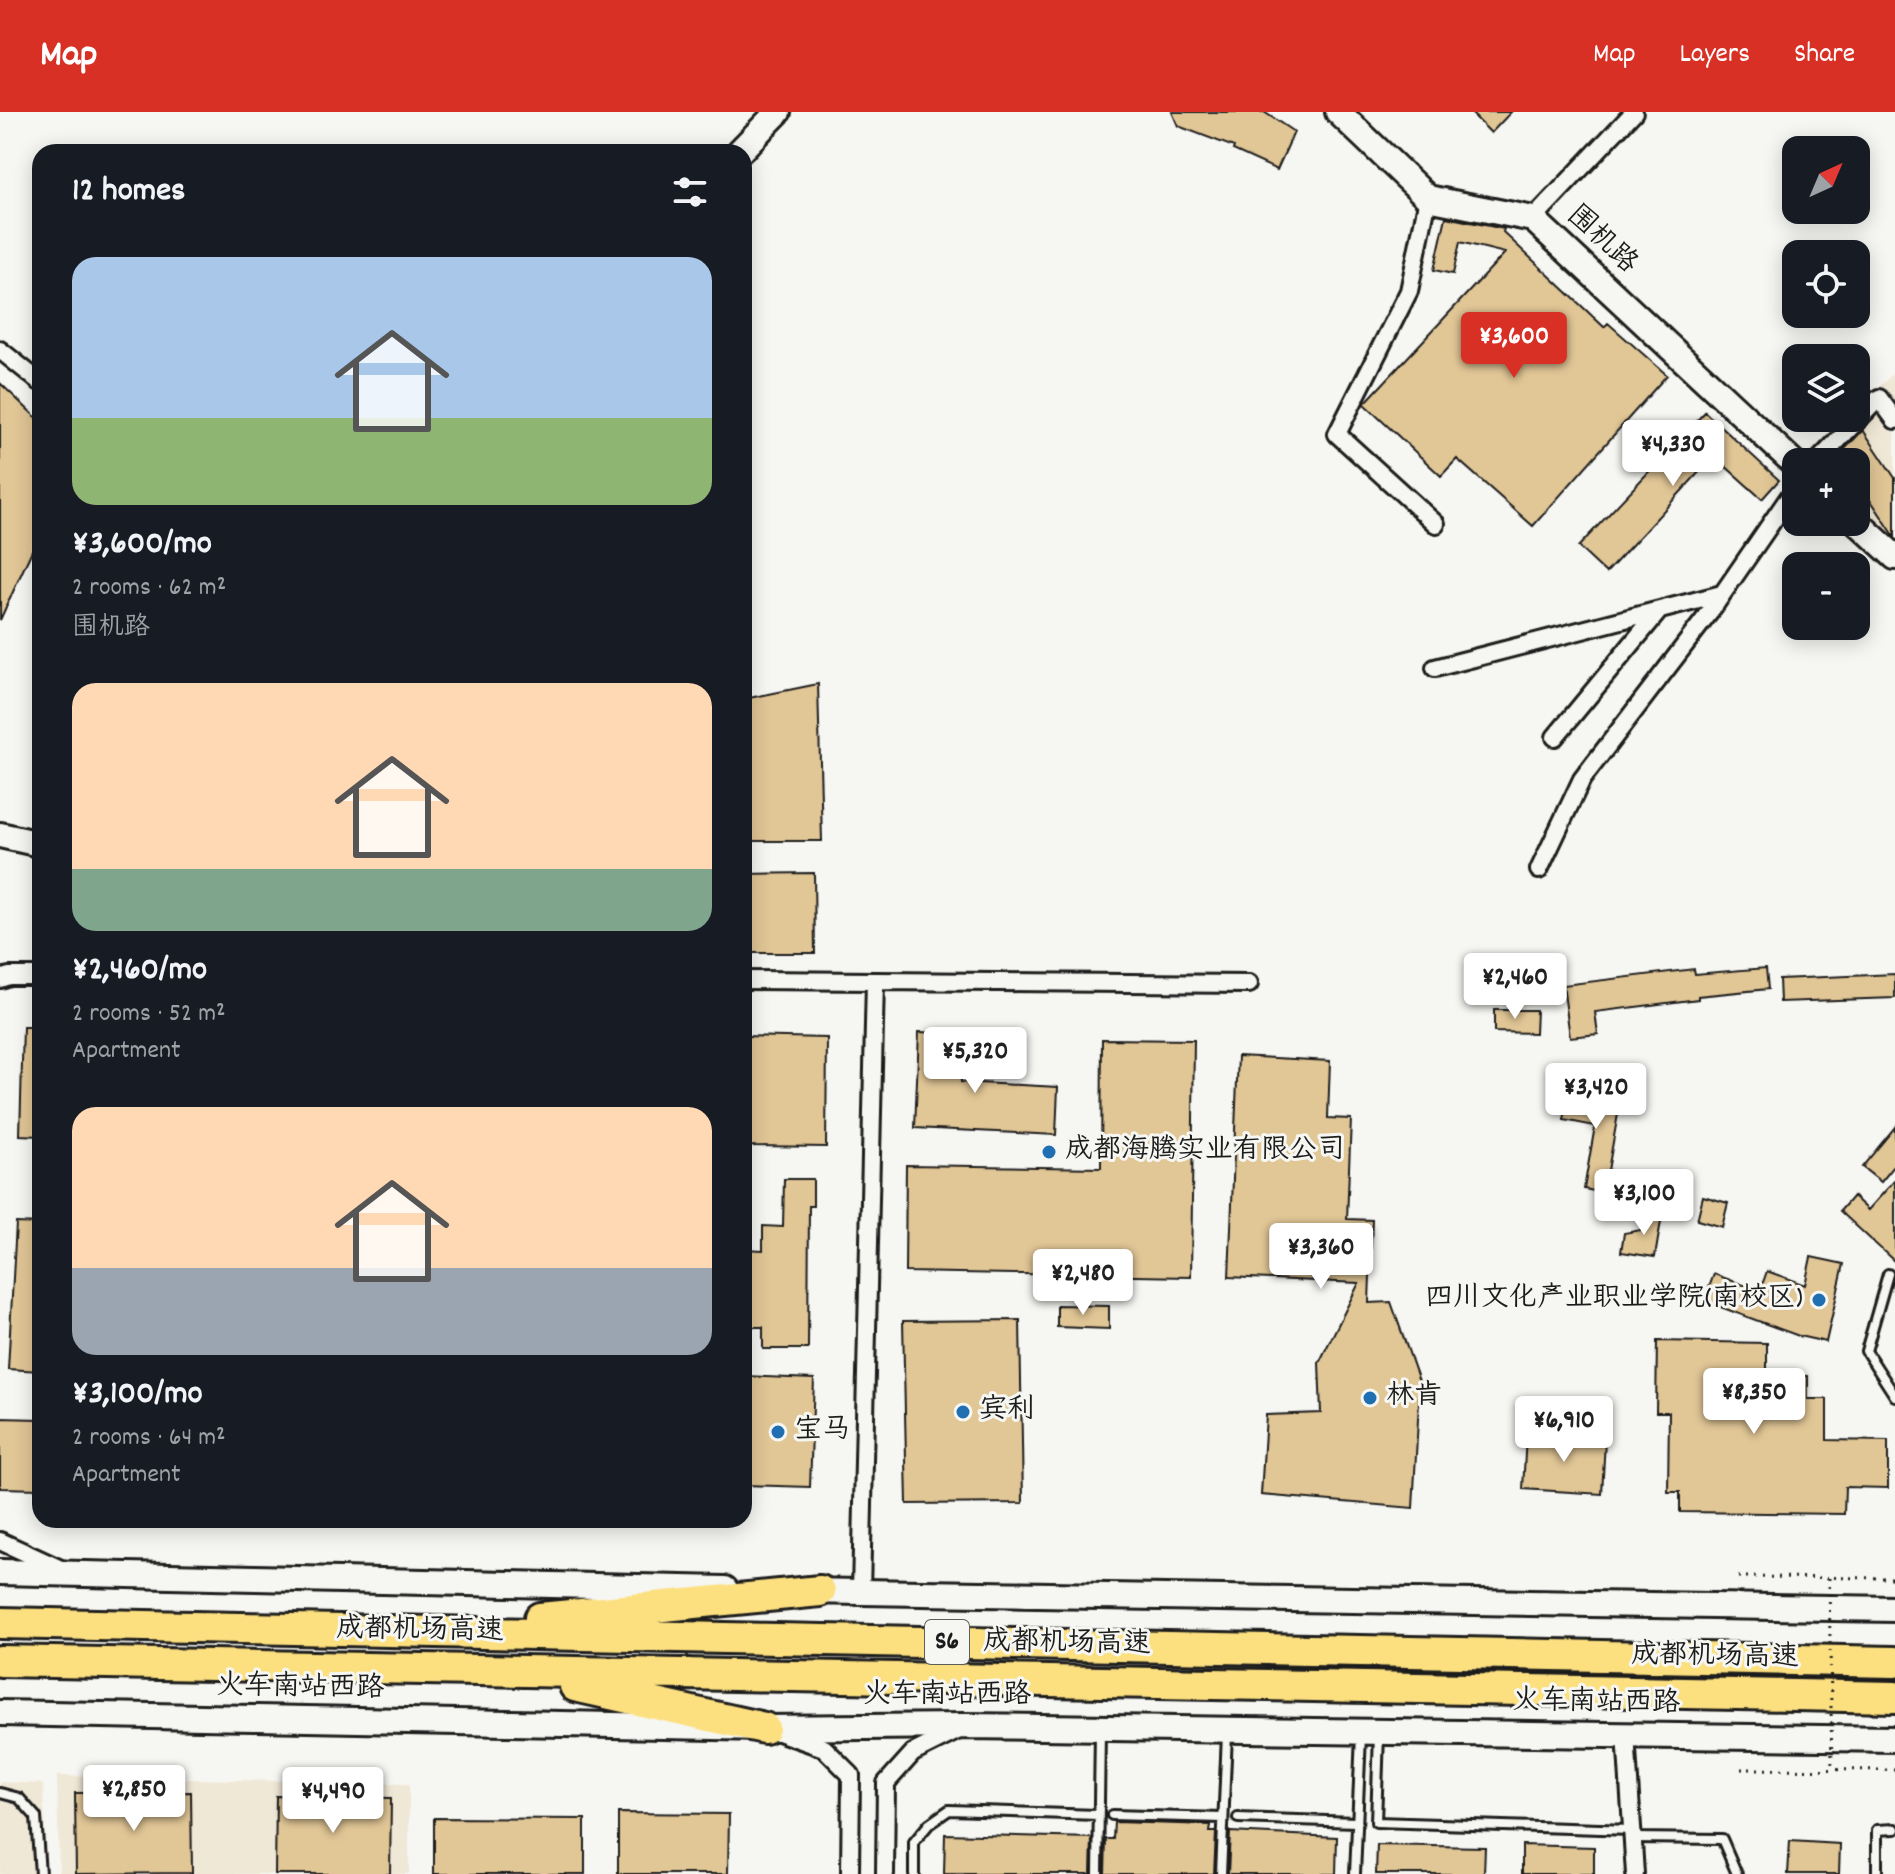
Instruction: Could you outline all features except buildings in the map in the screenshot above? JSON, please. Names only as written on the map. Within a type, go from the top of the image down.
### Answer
[{"type":"highway","points":[[397,1631],[820,1591]]},
{"type":"highway","name":"成都机场高速","points":[[0,1623],[1895,1662]]},
{"type":"highway","name":"成都机场高速","points":[[0,1661],[1895,1697]]},
{"type":"highway","points":[[511,1672],[764,1728]]},
{"type":"main road","points":[[747,144],[778,112]]},
{"type":"main road","points":[[1338,112],[1428,198]]},
{"type":"main road","name":"围机路","points":[[1428,198],[1533,219],[1782,452]]},
{"type":"main road","points":[[1870,534],[1895,557]]},
{"type":"main road","points":[[0,835],[32,842]]},
{"type":"main road","points":[[0,1572],[861,1592],[1895,1609]]},
{"type":"main road","name":"火车南站西路","points":[[0,1713],[764,1728],[965,1726],[1895,1739]]},
{"type":"street","points":[[1533,219],[1634,112]]},
{"type":"street","points":[[1428,198],[1409,291],[1337,434],[1436,524]]},
{"type":"street","points":[[0,350],[32,376]]},
{"type":"street","points":[[1831,448],[1879,398],[1895,420]]},
{"type":"street","points":[[1539,870],[1582,779],[1722,594],[1782,507]]},
{"type":"street","points":[[1435,668],[1722,594]]},
{"type":"street","points":[[1555,737],[1659,611]]},
{"type":"street","points":[[0,979],[32,976]]},
{"type":"street","points":[[752,980],[1249,984]]},
{"type":"street","points":[[861,1592],[875,981]]},
{"type":"street","points":[[0,1541],[72,1574]]},
{"type":"street","points":[[885,1874],[886,1783],[913,1753],[965,1726]]},
{"type":"street","points":[[764,1728],[824,1748],[851,1775],[850,1874]]},
{"type":"street","points":[[1626,1734],[1635,1874]]},
{"type":"lane","points":[[1888,1274],[1866,1351],[1895,1396]]},
{"type":"lane","points":[[1098,1874],[1100,1728]]},
{"type":"lane","points":[[1221,1874],[1227,1730]]},
{"type":"lane","points":[[1355,1874],[1356,1822],[1370,1731]]},
{"type":"lane","points":[[1370,1731],[1376,1822],[1722,1839],[1737,1874]]},
{"type":"lane","points":[[0,1793],[19,1798],[36,1817],[40,1874]]},
{"type":"lane","points":[[914,1874],[914,1842],[929,1824],[949,1810],[1098,1815]]},
{"type":"lane","points":[[1112,1815],[1223,1818]]},
{"type":"lane","points":[[1238,1818],[1356,1822]]},
{"type":"lane","points":[[1877,1874],[1877,1830],[1895,1829]]},
{"type":"path","points":[[1738,1577],[1895,1578]]},
{"type":"path","points":[[1829,1578],[1832,1770]]},
{"type":"path","points":[[1741,1769],[1895,1770]]},
{"type":"shaded area","points":[[1895,372],[1895,538],[1870,514],[1870,448],[1814,448],[1831,432],[1870,432],[1870,395]]},
{"type":"shaded area","points":[[57,1776],[409,1784],[409,1874],[59,1874]]},
{"type":"shaded area","points":[[0,1782],[43,1784],[47,1874],[0,1874]]},
{"type":"place","name":"成都海腾实业有限公司","points":[[1049,1152]]},
{"type":"place","name":"四川文化产业职业学院(南校区)","points":[[1819,1300]]},
{"type":"place","name":"林肯","points":[[1370,1398]]},
{"type":"place","name":"宾利","points":[[963,1412]]},
{"type":"place","name":"宝马","points":[[778,1432]]}]
